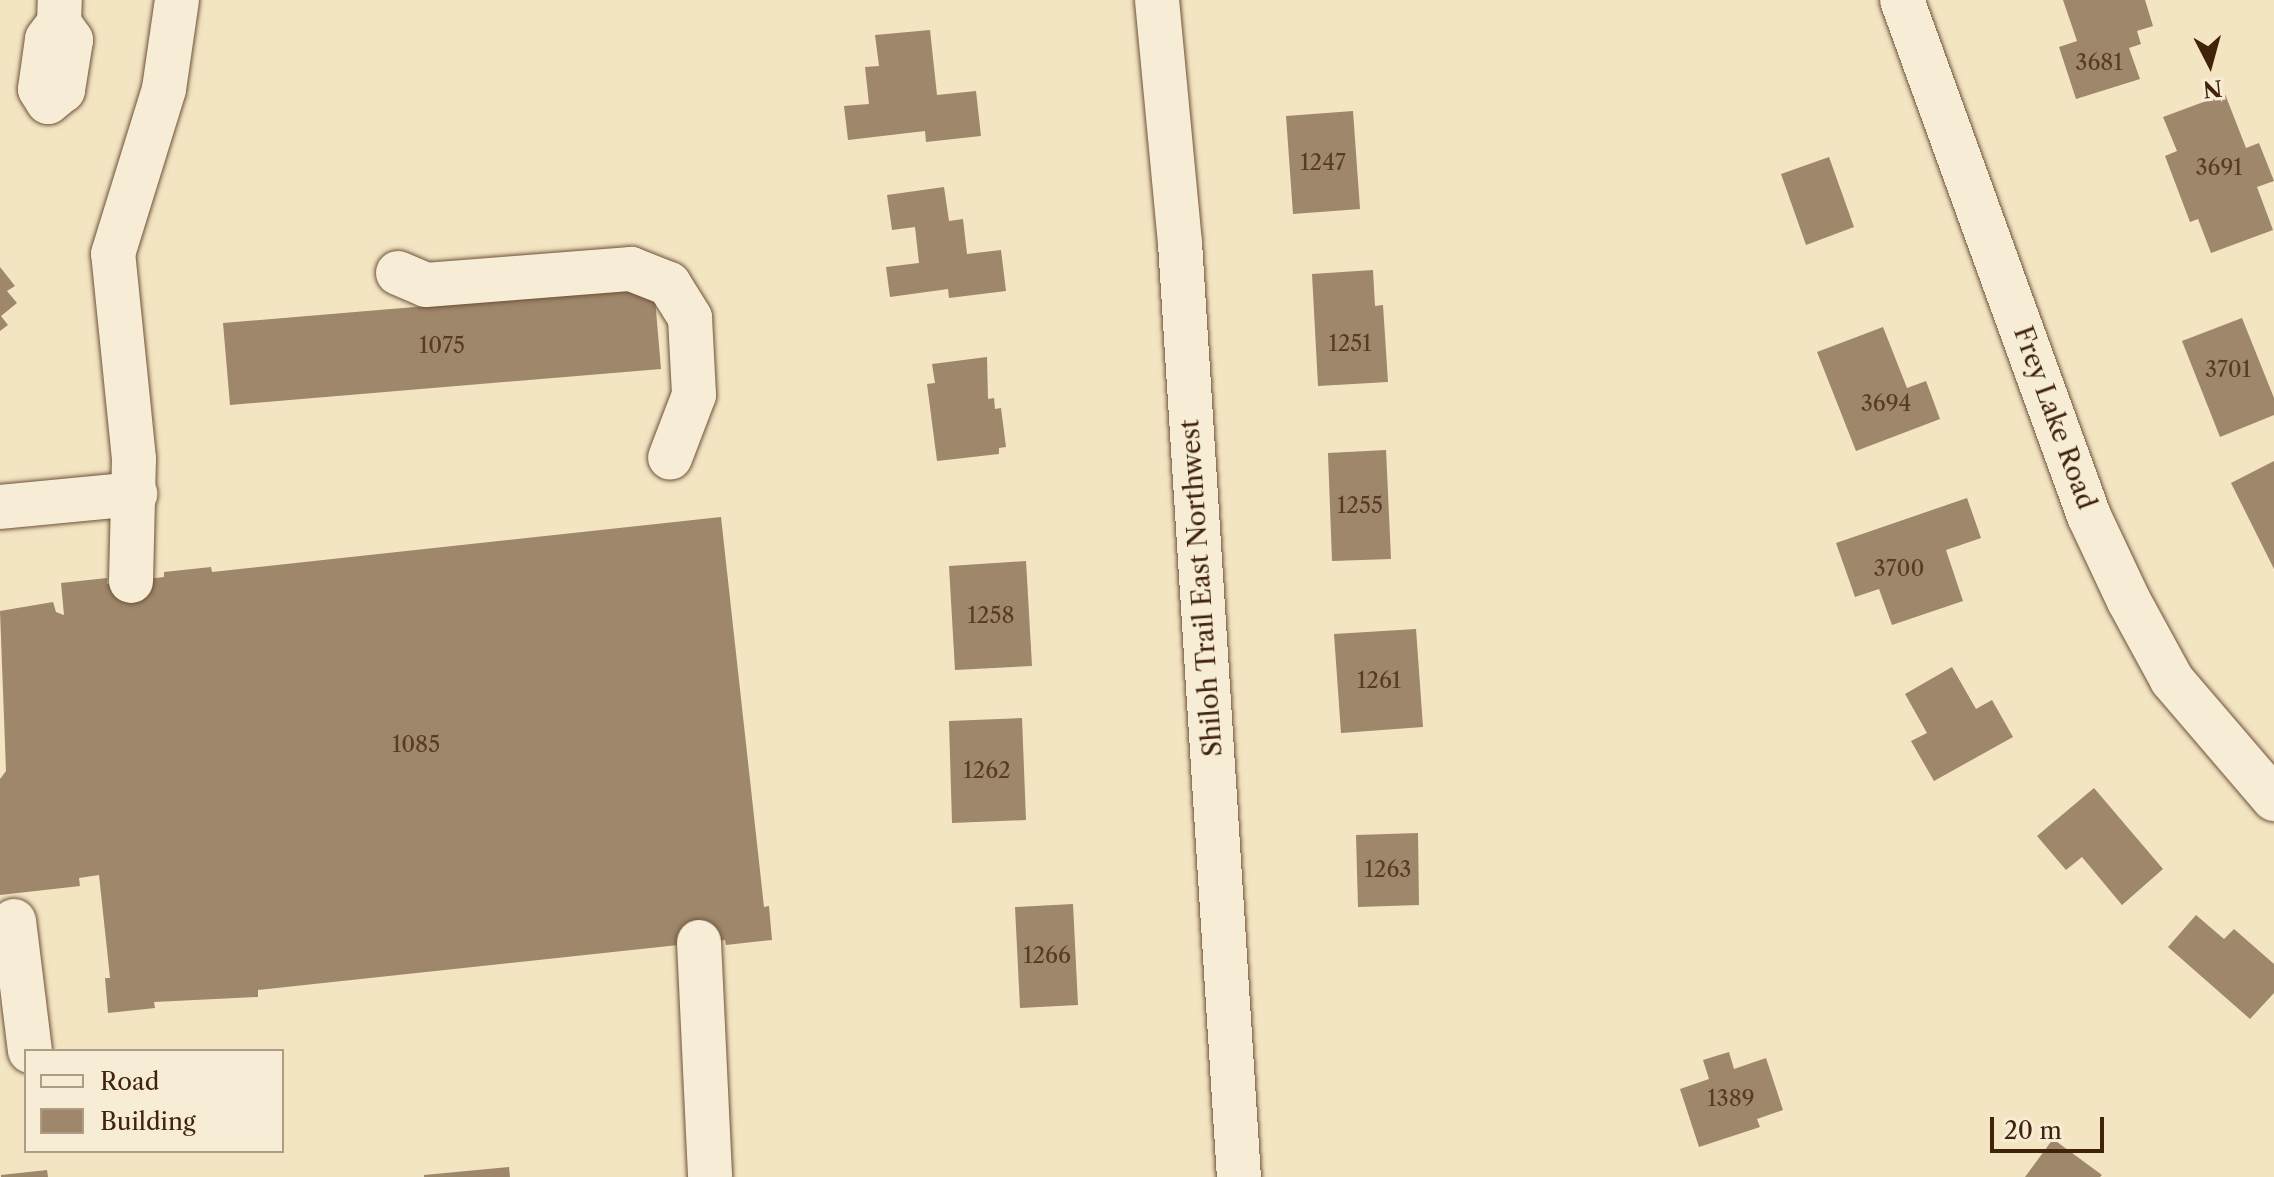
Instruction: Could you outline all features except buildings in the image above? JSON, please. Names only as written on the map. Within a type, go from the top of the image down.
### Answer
[{"type":"street","points":[[131,581],[135,494],[113,254],[164,89],[177,0]]},
{"type":"street","name":"Shiloh Trail East Northwest","points":[[1157,0],[1180,243],[1239,1177]]},
{"type":"street","name":"Frey Lake Road","points":[[1902,0],[2089,516],[2129,601],[2172,680],[2274,799]]},
{"type":"street","points":[[48,102],[63,90],[71,40],[60,12]]},
{"type":"street","points":[[398,273],[426,285],[631,269],[669,284],[690,318],[694,395],[670,458]]},
{"type":"street","points":[[0,507],[135,494]]},
{"type":"street","points":[[14,921],[19,1029]]},
{"type":"street","points":[[699,942],[688,1082],[710,1177]]}]
